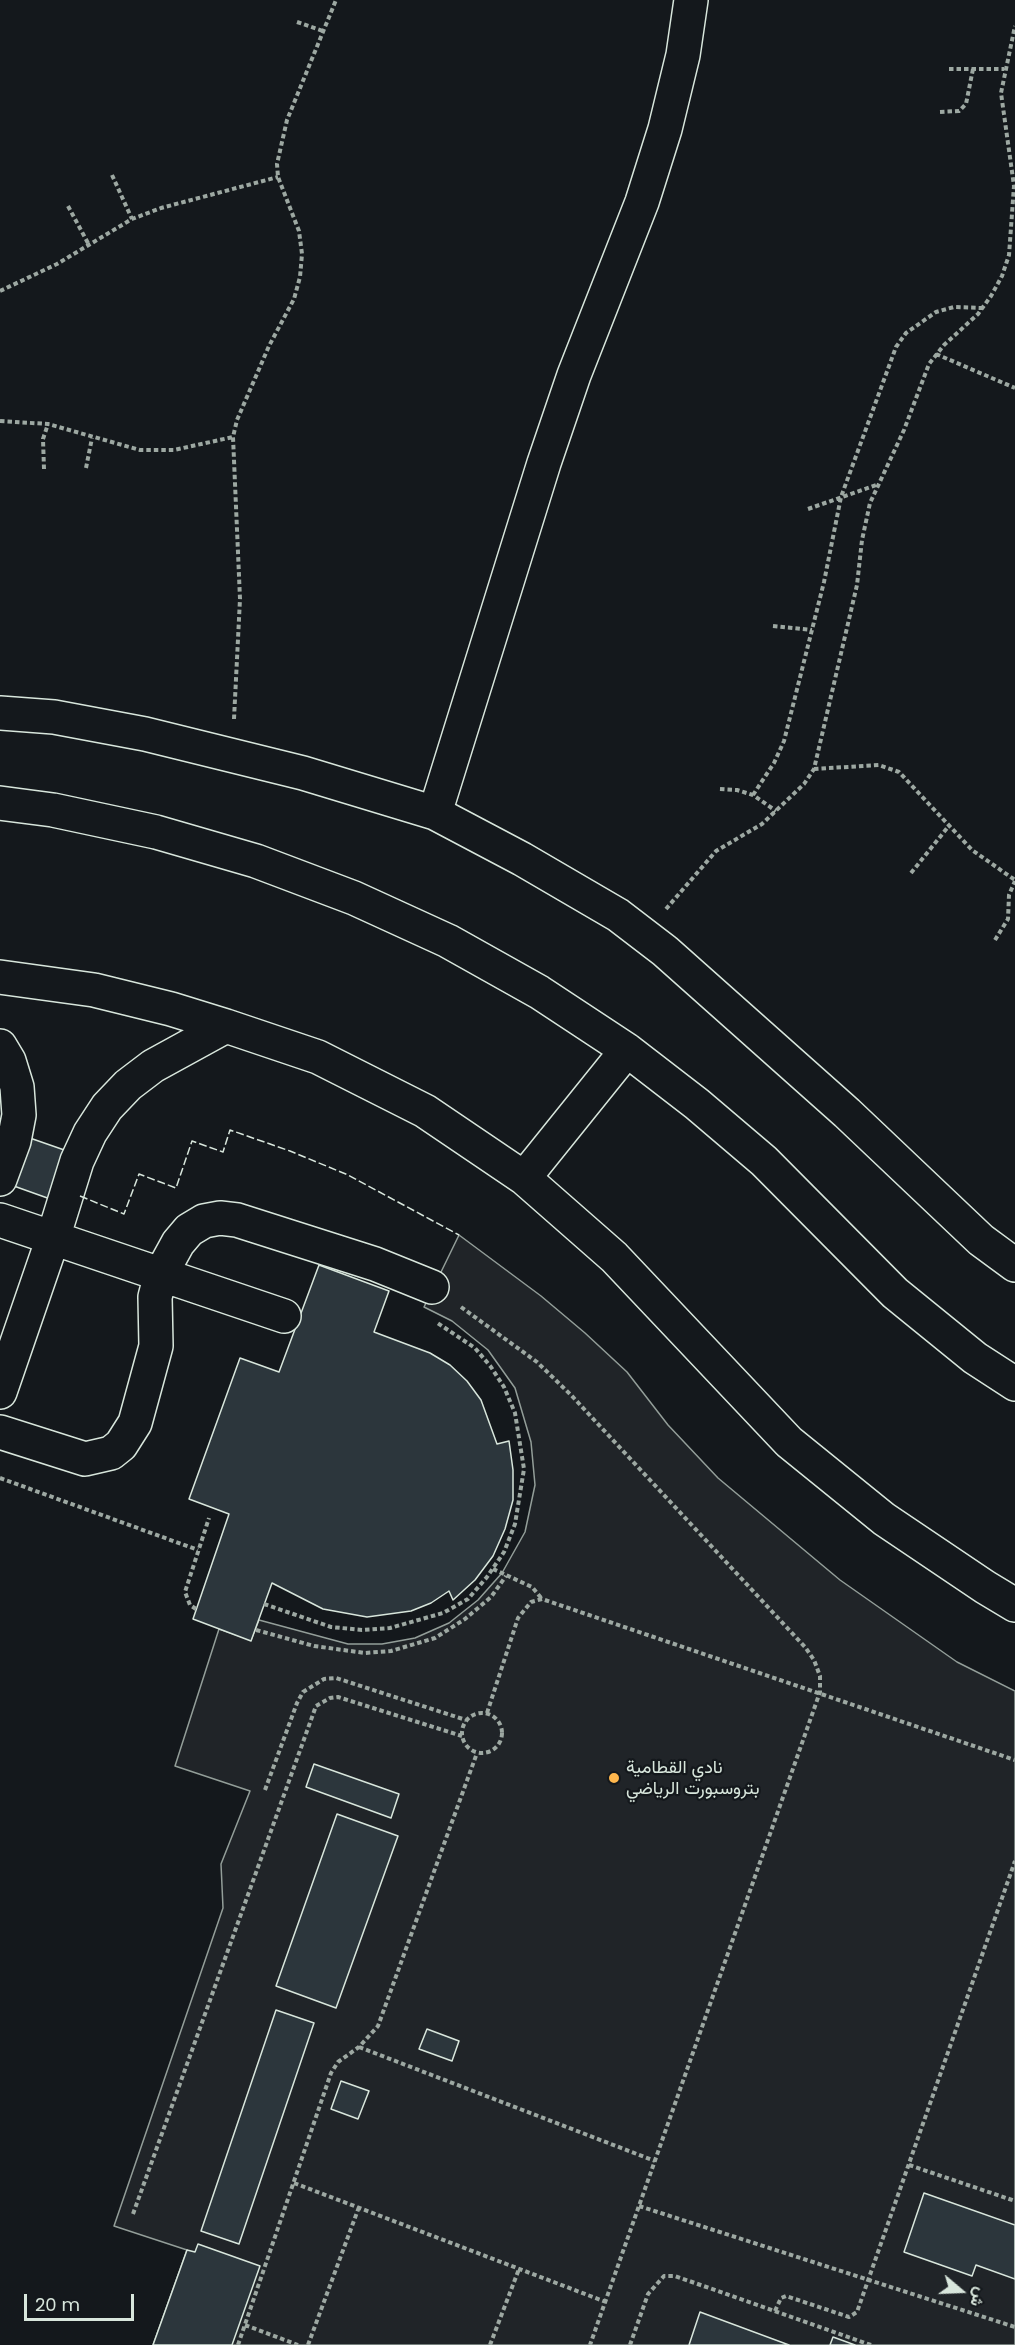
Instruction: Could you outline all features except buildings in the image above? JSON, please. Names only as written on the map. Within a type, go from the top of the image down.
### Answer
[{"type":"street","points":[[435,813],[544,463],[574,375],[642,202],[665,129],[683,55],[691,0]]},
{"type":"street","points":[[0,713],[54,717],[232,756],[303,773],[435,813],[618,915],[645,935],[847,1113],[981,1240],[1015,1265]]},
{"type":"street","points":[[0,802],[53,810],[156,832],[255,861],[354,898],[448,941],[539,992],[627,1050],[697,1104],[764,1161],[895,1293],[975,1358],[1015,1384]]},
{"type":"street","points":[[0,976],[94,990],[171,1009],[226,1026],[318,1057],[425,1111],[524,1178],[614,1257],[789,1442],[884,1519],[1015,1605]]},
{"type":"street","points":[[0,1392],[77,1161],[90,1133],[107,1107],[153,1066],[226,1026]]},
{"type":"street","points":[[0,1046],[9,1061],[17,1087],[19,1115],[14,1142],[0,1179]]},
{"type":"street","points":[[524,1178],[627,1050]]},
{"type":"street","points":[[0,1432],[85,1459],[111,1453],[121,1445],[135,1423],[156,1346],[155,1297],[161,1274],[178,1243],[189,1230],[204,1221],[220,1218],[237,1220],[375,1264],[422,1283]]},
{"type":"street","points":[[0,1221],[284,1316]]},
{"type":"path","points":[[232,756],[240,599],[232,437],[269,346],[294,299],[300,277],[302,254],[298,231],[278,177],[277,164],[287,120],[336,0]]},
{"type":"path","points":[[297,22],[323,32]]},
{"type":"path","points":[[645,935],[716,852],[747,835],[776,811],[804,784],[814,769],[857,585],[865,521],[877,484],[904,430],[923,375],[936,354],[983,308],[1002,276],[1009,255],[1014,186],[1001,93],[1004,69],[1015,26]]},
{"type":"path","points":[[949,69],[1004,69]]},
{"type":"path","points":[[940,111],[959,111],[966,104],[973,69]]},
{"type":"path","points":[[112,175],[132,219]]},
{"type":"path","points":[[0,291],[28,279],[132,219],[161,208],[278,177]]},
{"type":"path","points":[[68,206],[89,245]]},
{"type":"path","points":[[753,795],[774,763],[784,741],[812,630],[841,497],[874,410],[888,364],[906,333],[936,312],[954,307],[983,308]]},
{"type":"path","points":[[936,354],[1015,388]]},
{"type":"path","points":[[0,421],[48,424],[141,450],[174,450],[232,437]]},
{"type":"path","points":[[45,469],[43,439],[48,424]]},
{"type":"path","points":[[86,468],[92,438]]},
{"type":"path","points":[[808,509],[877,484]]},
{"type":"path","points":[[773,626],[812,630]]},
{"type":"path","points":[[814,769],[879,765],[899,772],[915,786],[948,827],[972,850],[1015,881],[1010,895],[1008,918],[995,940]]},
{"type":"path","points":[[720,789],[737,790],[753,795],[776,811]]},
{"type":"path","points":[[911,873],[948,827]]},
{"type":"path","points":[[264,1604],[332,1627],[362,1630],[390,1628],[443,1612],[468,1599],[504,1552],[515,1524],[524,1469],[515,1413],[504,1388],[475,1348],[456,1333],[420,1313],[411,1304],[408,1291],[422,1283],[499,1332],[537,1362],[571,1395],[805,1647],[814,1660],[820,1676],[820,1692],[591,2345]]},
{"type":"path","points":[[0,1478],[198,1550]]},
{"type":"path","points":[[196,1609],[190,1605],[185,1592],[209,1518]]},
{"type":"path","points":[[493,1569],[532,1587],[542,1599],[1015,1760]]},
{"type":"path","points":[[256,1630],[314,1646],[366,1653],[391,1651],[435,1638],[459,1623],[491,1597],[506,1576]]},
{"type":"path","points":[[487,1713],[518,1618],[531,1602],[542,1599]]},
{"type":"path","points":[[264,1790],[303,1692],[324,1679],[336,1678],[466,1720]]},
{"type":"path","points":[[133,2214],[316,1706],[330,1698],[338,1697],[462,1736],[470,1750],[477,1753],[488,1753],[497,1748],[502,1738],[502,1727],[496,1718],[487,1713],[471,1715],[466,1720],[462,1736]]},
{"type":"path","points":[[238,2345],[331,2073],[347,2053],[359,2047],[378,2026],[477,1753]]},
{"type":"path","points":[[775,2311],[780,2298],[786,2296],[852,2317],[857,2312],[1015,1861]]},
{"type":"path","points":[[359,2047],[655,2161]]},
{"type":"path","points":[[909,2165],[1015,2201]]},
{"type":"path","points":[[294,2183],[606,2302]]},
{"type":"path","points":[[639,2206],[1015,2327]]},
{"type":"path","points":[[308,2345],[359,2207]]},
{"type":"path","points":[[490,2345],[519,2269]]},
{"type":"path","points":[[630,2345],[648,2294],[664,2276],[686,2279],[871,2345]]},
{"type":"path","points":[[245,2325],[298,2345]]},
{"type":"shaded area","name":"نادي القطامية بتروسبورت الرياضي","points":[[459,1235],[541,1296],[585,1333],[627,1372],[668,1425],[718,1478],[840,1580],[957,1662],[1015,1691],[1015,2345],[153,2345],[187,2250],[114,2226],[223,1908],[221,1864],[250,1791],[175,1766],[219,1629],[251,1640],[259,1620],[348,1644],[382,1644],[415,1638],[449,1623],[478,1600],[502,1573],[525,1532],[535,1485],[531,1442],[515,1388],[488,1350],[452,1321],[424,1307]]},
{"type":"fence","points":[[80,1196],[124,1214],[139,1174],[176,1188],[192,1141],[223,1152],[230,1130],[348,1175],[459,1235]]},
{"type":"place","name":"نادي القطامية بتروسبورت الرياضي","points":[[614,1778]]}]
